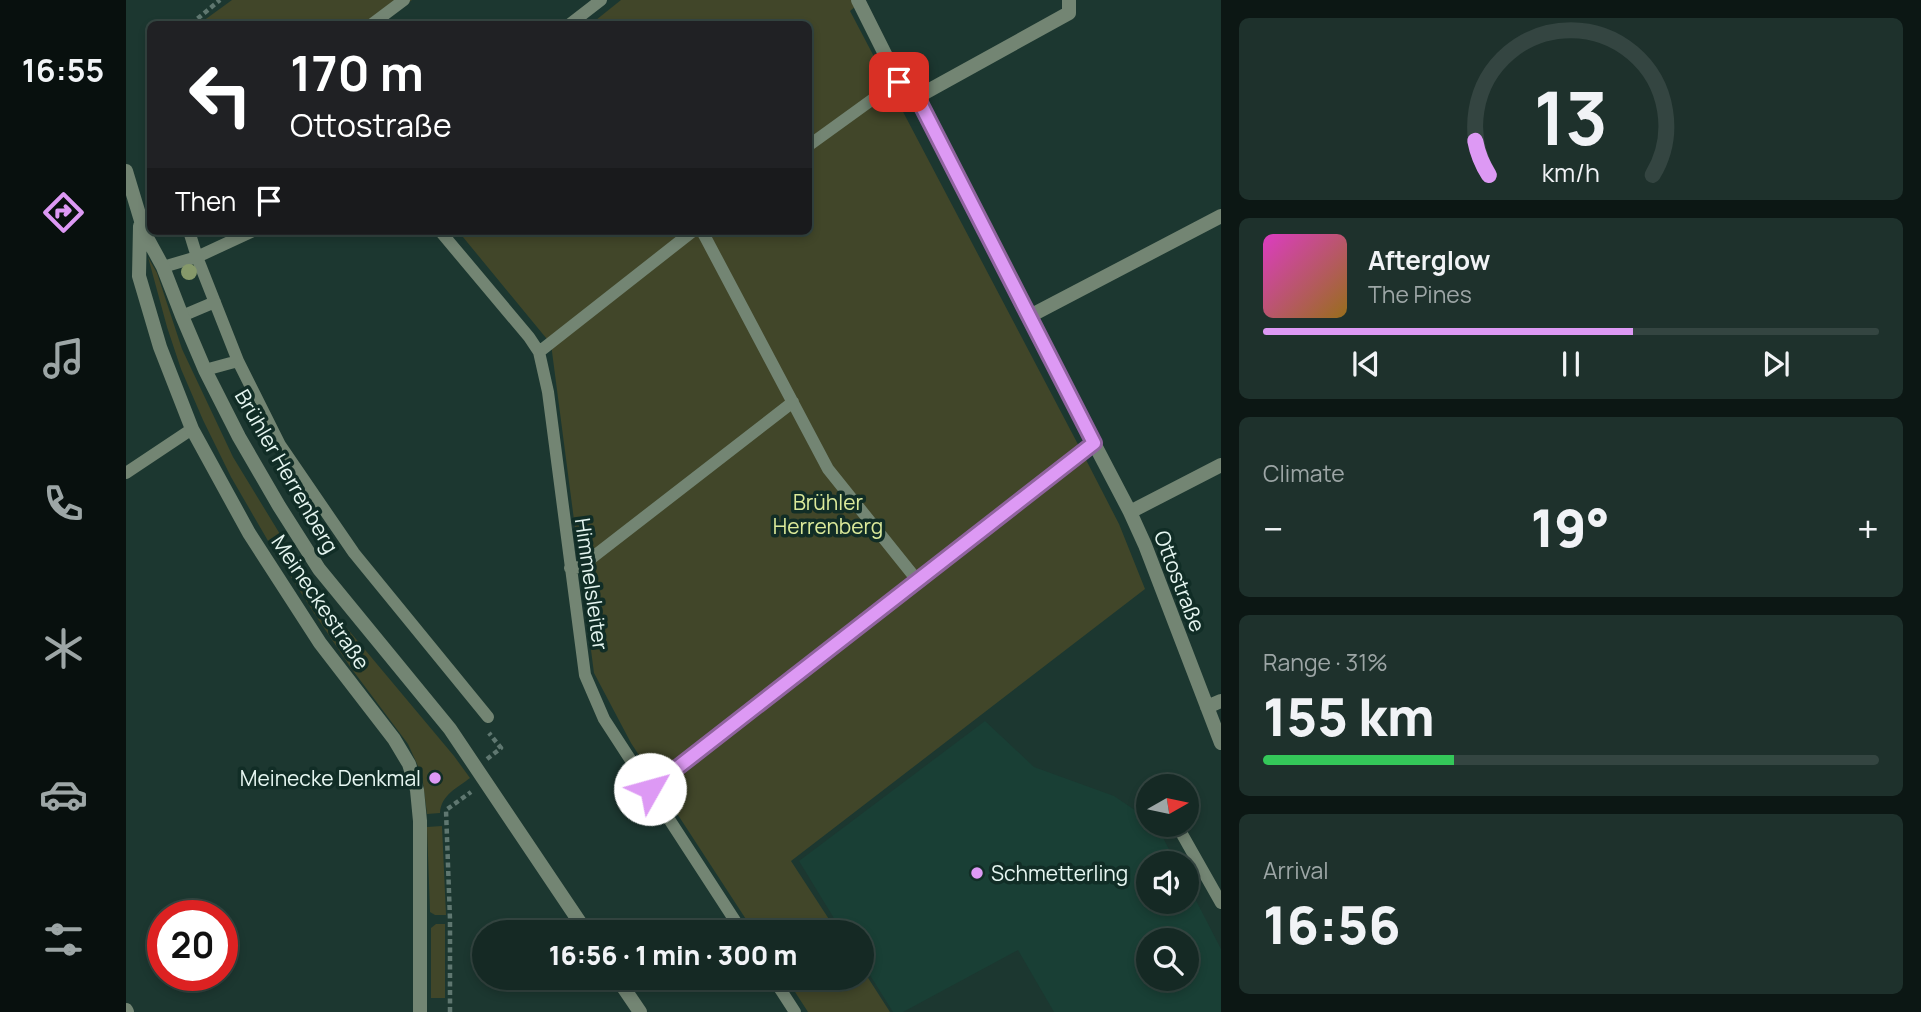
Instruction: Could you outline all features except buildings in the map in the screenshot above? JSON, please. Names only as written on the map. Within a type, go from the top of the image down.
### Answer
[{"type":"street","name":"Ottostraße","points":[[858,0],[899,82],[917,97],[1130,512],[1221,743]]},
{"type":"street","points":[[917,97],[1069,13],[1069,0]]},
{"type":"street","name":"Brühler Herrenberg","points":[[126,171],[146,228]]},
{"type":"street","points":[[1028,317],[1221,216]]},
{"type":"street","name":"Meineckestraße","points":[[146,228],[139,276],[160,347],[192,429],[248,533],[320,643],[394,739],[409,764],[417,790],[419,821],[420,1012]]},
{"type":"street","name":"Brühler Herrenberg","points":[[149,235],[205,370],[239,437],[279,506],[319,569],[450,729],[578,920]]},
{"type":"street","name":"Ottostraße","points":[[1130,512],[1221,464]]},
{"type":"street","points":[[1207,708],[1221,701]]},
{"type":"street","points":[[625,990],[640,1012]]},
{"type":"lane","points":[[376,21],[404,0]]},
{"type":"lane","points":[[574,21],[601,0]]},
{"type":"lane","points":[[812,143],[899,82]]},
{"type":"lane","points":[[190,235],[238,361],[280,445],[354,554],[488,717]]},
{"type":"lane","points":[[163,267],[198,257],[245,235]]},
{"type":"lane","name":"Himmelsleiter","points":[[443,235],[539,352],[548,392],[584,675],[604,719],[735,920]]},
{"type":"lane","points":[[539,352],[687,235]]},
{"type":"lane","points":[[704,235],[828,469],[917,580]]},
{"type":"lane","points":[[182,316],[215,302]]},
{"type":"lane","points":[[205,370],[238,361]]},
{"type":"lane","points":[[570,568],[580,566],[793,402]]},
{"type":"lane","points":[[126,473],[192,429]]},
{"type":"lane","points":[[650,789],[1094,443]]},
{"type":"lane","points":[[1184,837],[1221,903]]},
{"type":"lane","points":[[781,990],[795,1012]]},
{"type":"path","points":[[195,21],[220,0]]},
{"type":"path","points":[[488,717],[481,723],[501,748],[489,757]]},
{"type":"path","points":[[450,1012],[446,810],[452,805]]},
{"type":"shaded area","name":"Schmetterling","points":[[985,721],[1034,767],[1114,796],[1136,811],[1136,837],[1163,837],[1170,851],[1136,851],[1136,914],[1199,914],[1199,906],[1221,949],[1221,1012],[1054,1012],[1018,950],[903,1012],[893,1012],[874,982],[874,920],[835,920],[799,861]]},
{"type":"green space","points":[[232,0],[412,0],[384,21],[203,21]]},
{"type":"green space","name":"Brühler Herrenberg","points":[[621,0],[863,0],[850,11],[1119,524],[1145,589],[791,861],[830,920],[747,920],[631,743],[594,673],[551,344],[461,235],[812,235],[812,21],[595,21]]},
{"type":"green space","points":[[148,257],[157,273],[182,349],[233,457],[286,544],[325,602],[470,778],[443,801],[440,813],[427,814],[422,775],[408,744],[314,613],[231,477],[181,369]]},
{"type":"green space","points":[[442,826],[446,915],[435,915],[430,912],[427,827]]},
{"type":"green space","points":[[436,924],[445,924],[445,998],[431,998],[431,928]]},
{"type":"green space","points":[[874,987],[890,1012],[808,1012],[794,990],[874,990]]},
{"type":"place","name":"Meinecke Denkmal","points":[[435,778]]},
{"type":"place","name":"Schmetterling","points":[[977,873]]},
{"type":"route","points":[[650,789],[1094,443],[917,97],[899,82]]}]
